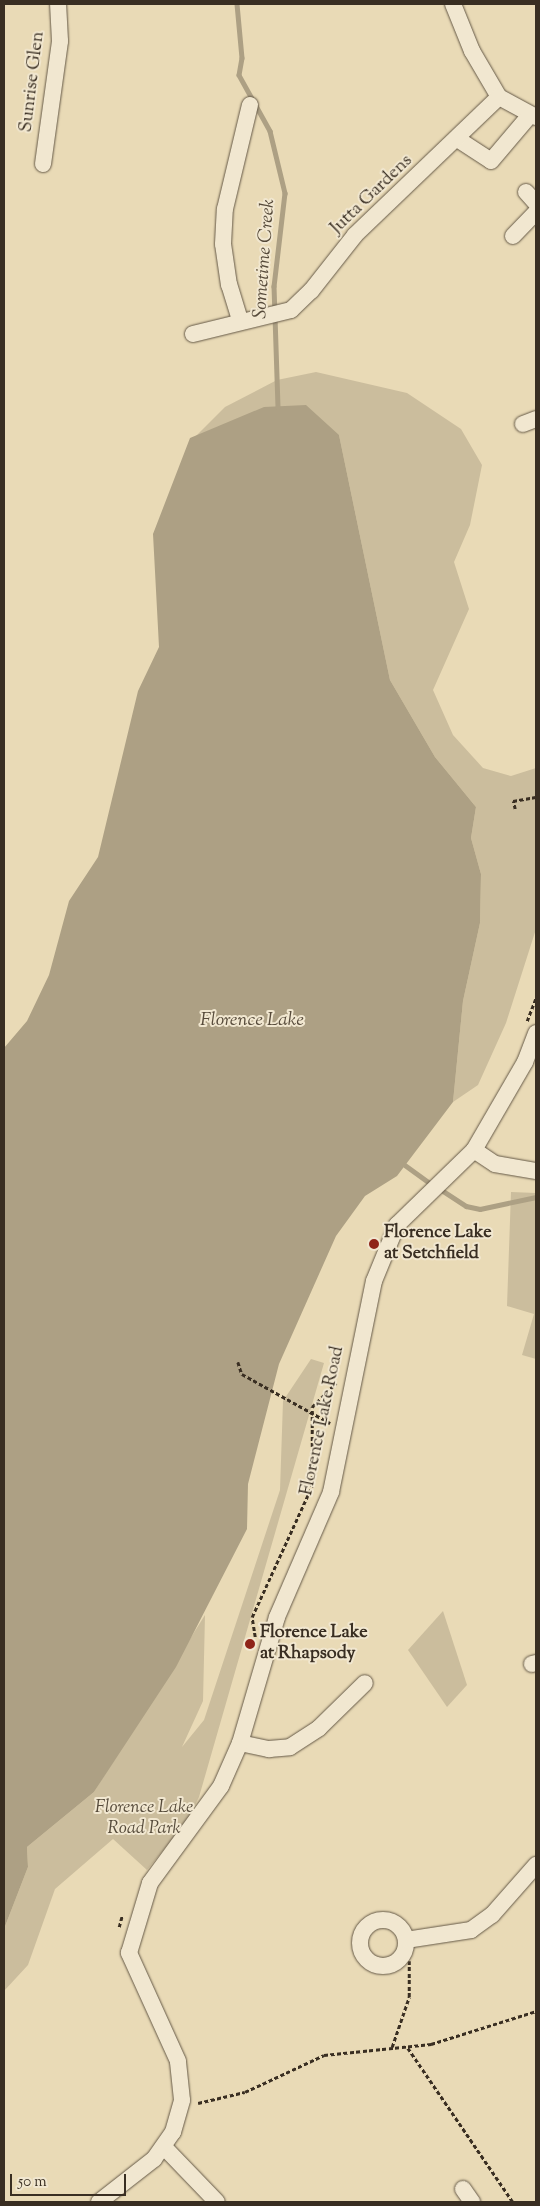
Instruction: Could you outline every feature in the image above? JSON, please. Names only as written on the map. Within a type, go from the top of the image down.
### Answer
[{"type":"street","name":"Sunrise Glen","points":[[43,164],[60,41],[58,4]]},
{"type":"street","points":[[453,4],[472,52],[500,97],[533,116],[491,161],[459,140]]},
{"type":"street","name":"Jutta Gardens","points":[[193,334],[240,320],[291,310],[311,291],[355,235],[459,140],[500,97]]},
{"type":"street","points":[[240,320],[229,285],[223,244],[225,209],[250,105]]},
{"type":"street","points":[[513,236],[536,212]]},
{"type":"street","name":"Florence Lake Road","points":[[99,2202],[138,2174],[164,2147],[182,2100],[178,2062],[129,1953],[150,1883],[221,1786],[240,1743],[277,1617],[332,1492],[342,1428],[374,1281],[397,1225],[474,1150],[525,1062],[536,1033]]},
{"type":"street","points":[[474,1150],[495,1164],[536,1171]]},
{"type":"street","points":[[240,1743],[269,1749],[290,1747],[319,1728],[365,1684]]},
{"type":"street","points":[[406,1940],[470,1930],[492,1915],[536,1865]]},
{"type":"street","points":[[164,2147],[217,2202]]},
{"type":"path","points":[[515,809],[513,801],[536,797]]},
{"type":"path","points":[[238,1362],[242,1374],[342,1428]]},
{"type":"path","points":[[392,2047],[410,1997],[409,1961]]},
{"type":"path","points":[[182,2100],[204,2104],[221,2101],[309,2060],[348,2049],[408,2048],[536,2011]]},
{"type":"path","points":[[408,2048],[514,2202]]},
{"type":"green space","points":[[316,372],[407,393],[461,429],[482,465],[470,525],[454,562],[469,609],[433,690],[453,735],[483,768],[511,776],[536,768],[536,929],[506,1023],[478,1085],[453,1102],[463,1001],[480,923],[481,874],[471,838],[476,807],[435,757],[390,680],[339,435],[228,424],[195,437],[225,407],[277,380]]},
{"type":"green space","points":[[511,1192],[536,1193],[536,1359],[522,1355],[534,1314],[507,1306]]},
{"type":"green space","name":"Florence Lake Road Park","points":[[311,1359],[324,1363],[199,1797],[187,1821],[147,1870],[113,1839],[55,1889],[28,1965],[4,1991],[4,1929],[28,1867],[27,1847],[94,1792],[205,1615],[203,1701],[182,1747],[204,1720],[280,1490],[283,1401]]},
{"type":"green space","points":[[443,1611],[467,1685],[447,1707],[408,1650]]},
{"type":"water","name":"Florence Lake","points":[[306,405],[339,435],[390,680],[435,757],[476,807],[471,838],[481,874],[480,923],[463,1001],[453,1102],[397,1176],[365,1196],[336,1236],[279,1364],[248,1484],[247,1529],[176,1667],[94,1792],[27,1847],[28,1867],[4,1929],[4,1048],[27,1021],[49,975],[69,901],[98,857],[138,691],[159,647],[153,534],[190,438],[264,407]]},
{"type":"waterway","name":"Sometime Creek","points":[[237,4],[242,58],[239,75],[270,131],[285,193],[274,286],[278,407]]},
{"type":"waterway","points":[[405,1165],[433,1185]]},
{"type":"waterway","points":[[440,1189],[466,1206],[480,1209],[536,1197]]},
{"type":"place","name":"Florence Lake at Setchfield","points":[[374,1244]]},
{"type":"place","name":"Florence Lake at Rhapsody","points":[[250,1644]]}]
